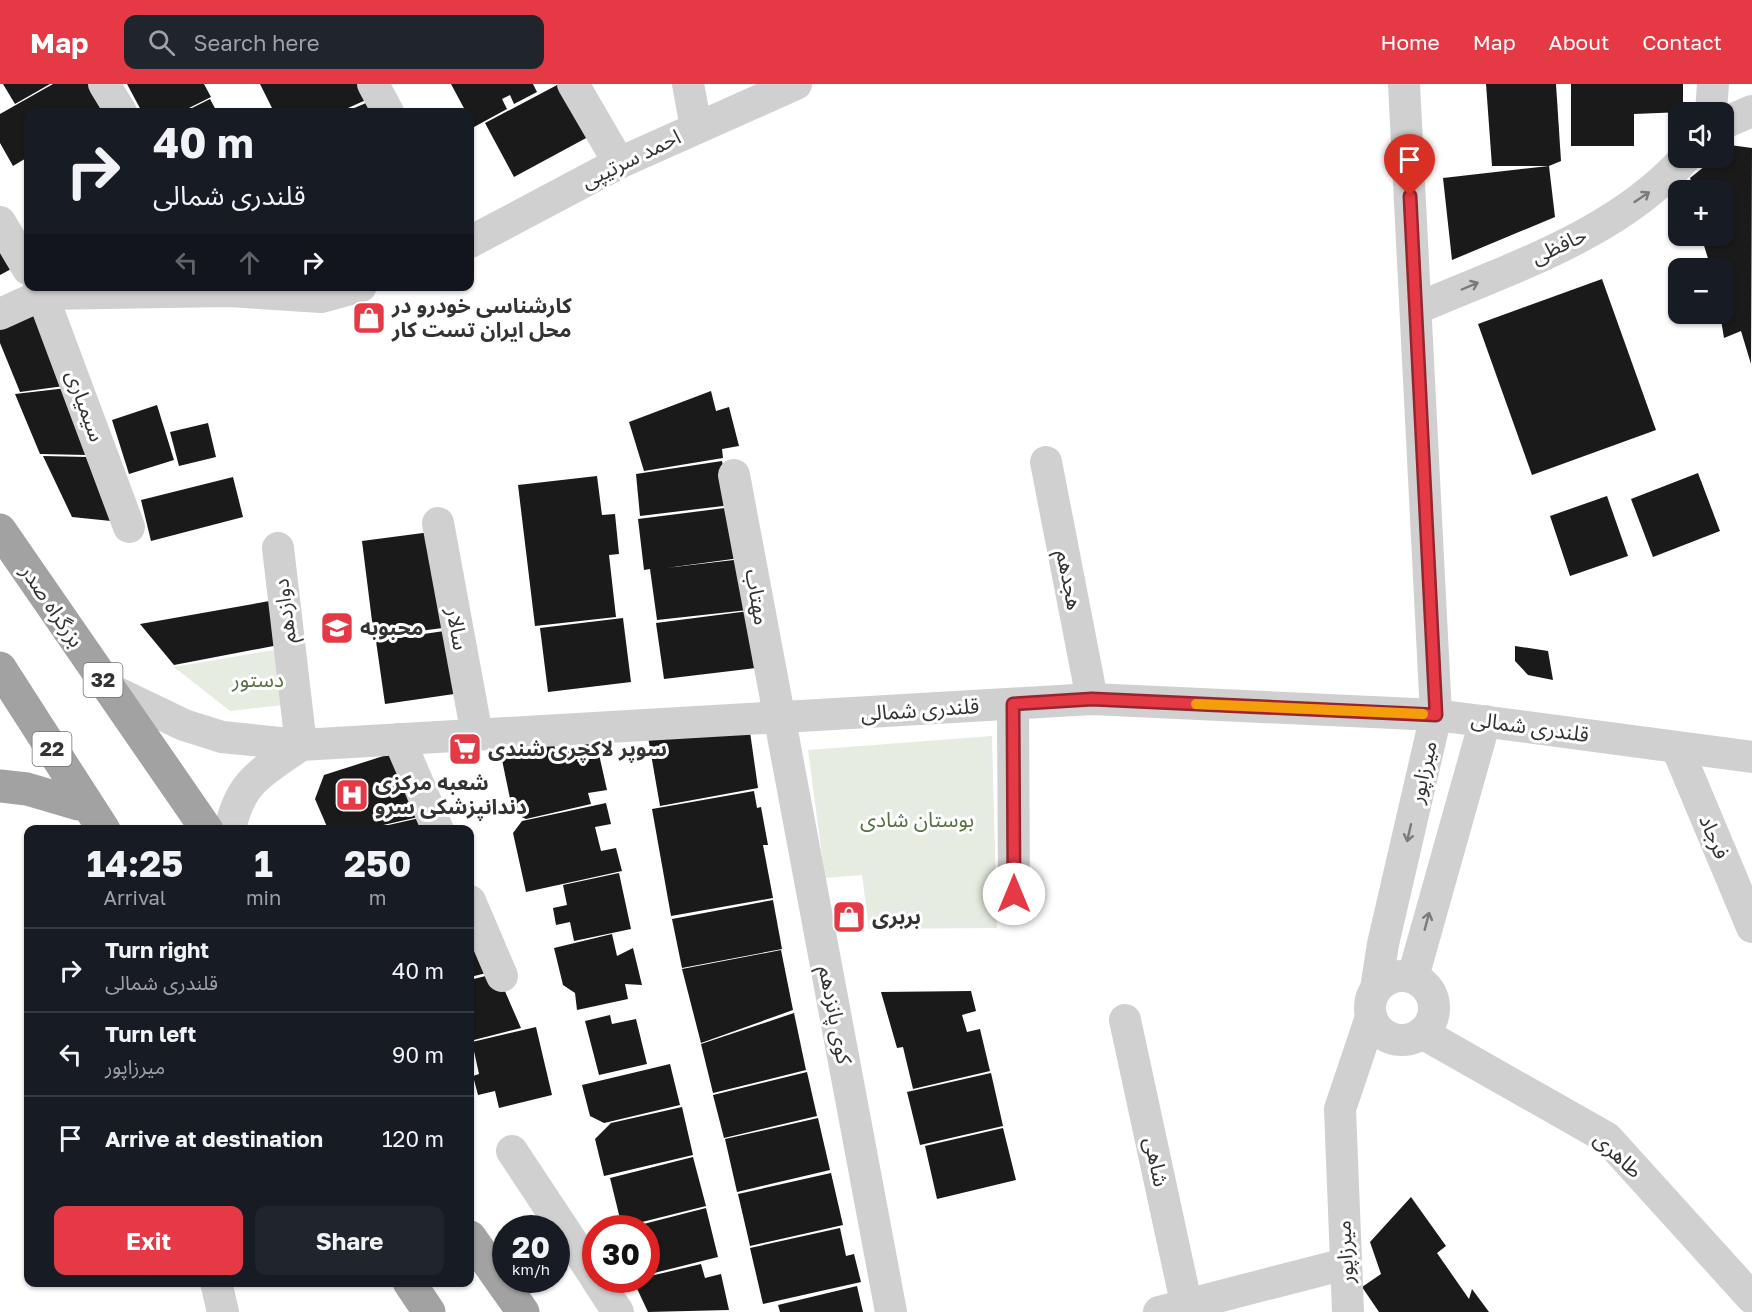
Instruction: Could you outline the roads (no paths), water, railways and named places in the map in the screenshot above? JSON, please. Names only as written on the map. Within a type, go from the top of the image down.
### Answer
[{"type":"highway","name":"بزرگراه صدر","points":[[0,530],[204,825]]},
{"type":"highway","points":[[0,544],[189,825]]},
{"type":"highway","points":[[1,681],[87,817]]},
{"type":"highway","name":"22","points":[[1,681],[101,825]]},
{"type":"highway","points":[[0,786],[27,789],[87,817]]},
{"type":"highway","points":[[474,1243],[523,1312]]},
{"type":"highway","points":[[474,1257],[513,1312]]},
{"type":"highway","points":[[404,1287],[422,1312]]},
{"type":"highway","points":[[412,1287],[429,1312]]},
{"type":"street","points":[[104,84],[119,108]]},
{"type":"street","points":[[373,84],[386,108]]},
{"type":"street","points":[[573,84],[619,163]]},
{"type":"street","points":[[688,84],[696,128]]},
{"type":"street","name":"احمد سرتیپی","points":[[474,239],[619,163],[796,84]]},
{"type":"street","name":"میرزاپور","points":[[1348,1312],[1340,1109],[1373,1003],[1383,944],[1436,715],[1404,84]]},
{"type":"street","points":[[1712,102],[1713,84]]},
{"type":"street","points":[[1734,119],[1752,111]]},
{"type":"street","name":"حافظی","points":[[1416,309],[1585,236],[1661,184],[1676,168]]},
{"type":"street","name":"سیمیاری","points":[[0,222],[24,262]]},
{"type":"street","points":[[0,314],[27,291]]},
{"type":"street","name":"سیمیاری","points":[[40,291],[129,527]]},
{"type":"street","points":[[250,291],[321,297],[343,291]]},
{"type":"street","name":"هجدهم","points":[[1046,462],[1092,699]]},
{"type":"street","name":"مهتاب","points":[[734,475],[779,719]]},
{"type":"street","name":"سالار","points":[[438,524],[477,735]]},
{"type":"street","name":"دوازدهم","points":[[278,548],[301,745]]},
{"type":"street","name":"قلندری شمالی","points":[[109,689],[184,725],[222,737],[301,745],[1092,699],[1436,715],[1752,757]]},
{"type":"street","points":[[1013,704],[1014,894]]},
{"type":"street","name":"کوی پانزدهم","points":[[779,719],[891,1312]]},
{"type":"street","name":"میرزاپور","points":[[1413,977],[1485,721]]},
{"type":"street","points":[[399,740],[436,825]]},
{"type":"street","points":[[231,825],[235,806],[252,780],[301,745]]},
{"type":"street","name":"فرجاد","points":[[1677,748],[1752,927]]},
{"type":"street","points":[[474,910],[502,976]]},
{"type":"street","points":[[1392,977],[1413,977],[1421,982],[1433,998],[1433,1017],[1422,1033],[1413,1038],[1392,1038],[1383,1034],[1373,1003],[1392,977]]},
{"type":"street","name":"شاهی","points":[[1125,1020],[1178,1309]]},
{"type":"street","name":"طاهری","points":[[1422,1033],[1606,1138],[1752,1298]]},
{"type":"street","points":[[512,1151],[582,1258]]},
{"type":"street","points":[[1178,1309],[1345,1264]]},
{"type":"street","points":[[217,1287],[223,1312]]},
{"type":"street","points":[[605,1293],[618,1312]]},
{"type":"place","name":"کارشناسی خودرو در محل ایران تست کار","points":[[369,318]]},
{"type":"place","name":"محبوبه","points":[[337,628]]},
{"type":"place","name":"سوپر لاکچری شندی","points":[[465,749]]},
{"type":"place","name":"شعبه مرکزی دندانپزشکی سرو","points":[[352,795]]},
{"type":"place","name":"بربری","points":[[849,917]]},
{"type":"park label","name":"دستور","points":[[258,680]]},
{"type":"park label","name":"بوستان شادی","points":[[917,820]]}]
